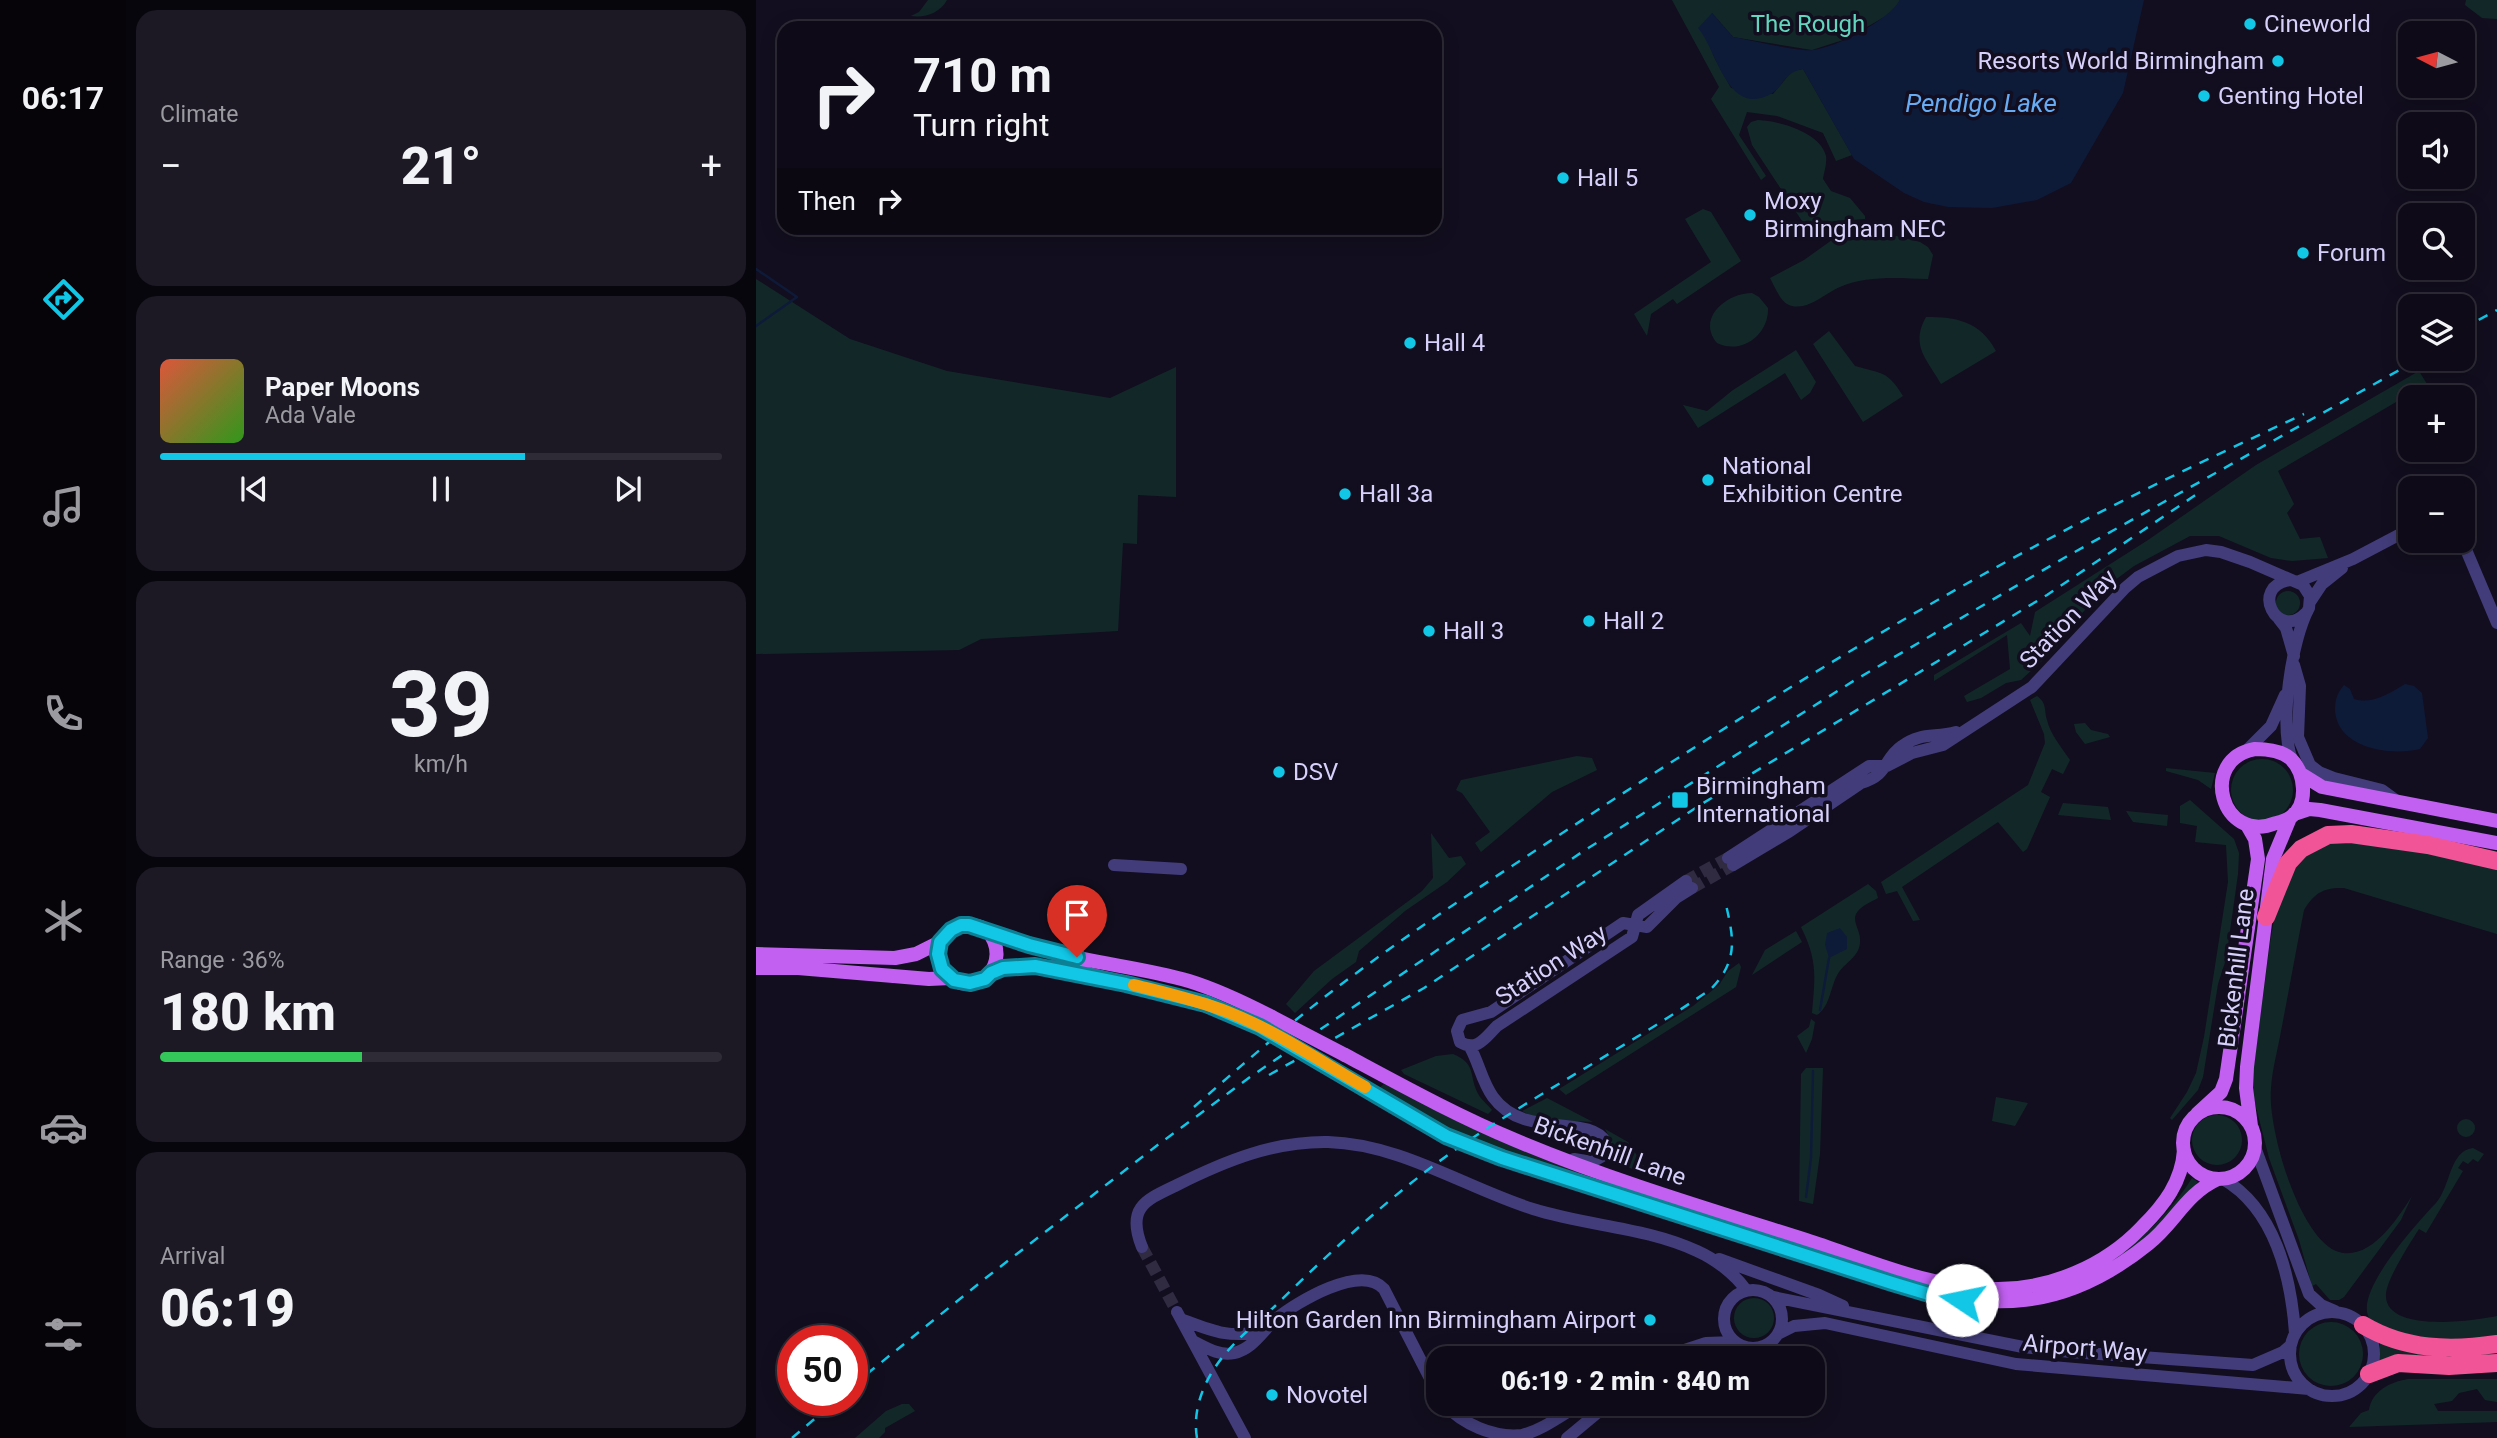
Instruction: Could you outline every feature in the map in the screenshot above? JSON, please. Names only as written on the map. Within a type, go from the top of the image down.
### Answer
[{"type":"highway","points":[[2266,917],[2288,863],[2301,849],[2328,835],[2351,834],[2428,845],[2497,860]]},
{"type":"highway","points":[[2363,1325],[2381,1336],[2413,1345],[2446,1349],[2497,1344]]},
{"type":"highway","points":[[2369,1374],[2398,1363],[2449,1366],[2497,1363]]},
{"type":"main road","points":[[2497,821],[2322,787],[2301,774],[2292,760],[2265,749],[2246,751],[2236,756],[2224,774],[2221,792],[2229,811],[2247,825],[2271,825],[2309,809],[2497,843]]},
{"type":"main road","points":[[2292,816],[2299,808],[2303,793],[2301,774]]},
{"type":"main road","name":"Bickenhill Lane","points":[[2251,1126],[2246,1088],[2247,1067],[2273,859],[2292,816]]},
{"type":"main road","name":"Bickenhill Lane","points":[[2197,1114],[2221,1092],[2226,1079],[2258,859],[2255,839],[2247,825]]},
{"type":"main road","points":[[756,954],[895,958],[916,954],[940,942],[951,930],[961,925],[978,926],[987,930],[997,948],[997,962],[988,976],[970,983],[950,978],[929,979],[798,968],[756,968]]},
{"type":"main road","name":"Bickenhill Lane","points":[[987,930],[1056,953],[1187,981],[1237,999],[1468,1119],[1549,1154],[1634,1186],[1928,1279],[1961,1286],[1996,1290],[2022,1287],[2068,1276],[2113,1254],[2133,1237],[2162,1205],[2183,1168],[2184,1150]]},
{"type":"main road","points":[[940,942],[939,961],[950,978]]},
{"type":"main road","name":"Bickenhill Lane","points":[[988,976],[1014,966],[1058,969],[1176,995],[1260,1027],[1446,1136],[1502,1158],[1892,1283],[1932,1295],[1962,1300],[2022,1302],[2058,1294],[2088,1282],[2115,1269],[2150,1243],[2201,1187],[2220,1179]]},
{"type":"main road","points":[[2227,1108],[2236,1112],[2251,1126],[2255,1147],[2248,1165],[2233,1177],[2220,1179],[2200,1174],[2187,1160],[2184,1150],[2186,1130],[2197,1114],[2206,1109],[2227,1108]]},
{"type":"street","points":[[2398,535],[2353,559],[2294,581],[2278,584],[2271,593],[2269,604],[2272,612],[2286,628],[2300,686],[2298,737],[2311,765],[2319,772],[2334,778],[2382,790],[2401,803]]},
{"type":"street","name":"Station Way","points":[[1730,861],[1790,831],[1861,783],[1874,779],[1887,766],[1912,753],[1943,745],[2032,687],[2113,599],[2138,578],[2178,556],[2193,552],[2221,552],[2294,581]]},
{"type":"street","points":[[2467,553],[2495,615]]},
{"type":"street","points":[[2292,760],[2288,751],[2288,688],[2293,659],[2308,608],[2322,584],[2353,559]]},
{"type":"street","points":[[2250,562],[2263,577],[2271,593]]},
{"type":"street","points":[[2294,581],[2307,590],[2308,608]]},
{"type":"street","points":[[2279,619],[2294,621],[2308,608]]},
{"type":"street","points":[[2246,751],[2271,726],[2288,688]]},
{"type":"street","points":[[1114,865],[1181,869]]},
{"type":"street","name":"Station Way","points":[[1485,1038],[1497,1026],[1632,937],[1638,915],[1689,884]]},
{"type":"street","name":"Station Way","points":[[1478,1017],[1490,1012],[1623,923],[1636,925]]},
{"type":"street","points":[[1470,1047],[1478,1045],[1485,1038],[1486,1028],[1478,1017],[1466,1017],[1458,1026],[1457,1036],[1460,1042],[1470,1047],[1494,1098],[1511,1113],[1532,1122],[1591,1129],[1606,1142],[1604,1155],[1592,1162],[1549,1154]]},
{"type":"street","points":[[1142,1247],[1136,1229],[1145,1200],[1215,1166],[1278,1145],[1329,1142],[1379,1150],[1533,1209],[1658,1236],[1819,1295],[1864,1316]]},
{"type":"street","points":[[2220,1179],[2245,1194],[2261,1214],[2273,1237],[2292,1299],[2291,1365],[2298,1379],[2309,1389],[2331,1396],[2360,1386],[2369,1374],[2374,1347],[2363,1325],[2349,1315],[2321,1306],[2309,1294],[2255,1147]]},
{"type":"street","points":[[1699,1252],[1735,1276],[1746,1290]]},
{"type":"street","points":[[1194,1341],[1217,1353],[1236,1353],[1252,1344],[1262,1332],[1295,1307],[1338,1285],[1357,1279],[1370,1280],[1379,1284],[1392,1305],[1426,1371]]},
{"type":"street","points":[[1697,1346],[1734,1342],[1749,1349],[1760,1348],[1773,1342],[1779,1334],[1783,1320],[1780,1307],[1773,1297],[1757,1290],[1746,1290],[1732,1298],[1725,1309],[1723,1322],[1734,1342]]},
{"type":"street","name":"Airport Way","points":[[1773,1297],[2023,1347],[2213,1363],[2253,1365],[2283,1352],[2293,1339]]},
{"type":"street","points":[[2293,1339],[2305,1322],[2318,1314],[2335,1312]]},
{"type":"street","points":[[1245,1438],[1179,1316],[1219,1334],[1243,1335],[1262,1332]]},
{"type":"street","name":"Airport Way","points":[[1779,1334],[1794,1326],[1825,1323],[2016,1364],[2309,1389]]},
{"type":"street","points":[[1455,1416],[1482,1431],[1517,1436],[1542,1427],[1560,1416]]},
{"type":"street","points":[[1567,1438],[1594,1416]]},
{"type":"green space","points":[[928,0],[947,0],[932,14],[911,16],[919,12]]},
{"type":"green space","name":"The Rough","points":[[1672,0],[1900,0],[1893,12],[1846,39],[1812,50],[1733,37],[1712,13],[1707,39],[1731,88],[1773,94],[1792,71],[1803,69],[1852,155],[1836,161],[1823,133],[1777,116],[1747,112],[1739,135],[1766,176],[1761,180],[1711,99],[1719,87]]},
{"type":"green space","points":[[2466,0],[2497,0],[2497,19],[2482,18],[2465,5]]},
{"type":"green space","points":[[1758,120],[1798,129],[1816,140],[1826,156],[1823,179],[1831,191],[1850,198],[1865,219],[1834,221],[1806,227],[1752,145],[1747,127]]},
{"type":"green space","points":[[1703,209],[1711,212],[1741,261],[1677,304],[1673,299],[1651,314],[1647,336],[1634,314],[1711,262],[1685,219]]},
{"type":"green space","points":[[1853,225],[1874,226],[1928,247],[1933,255],[1928,279],[1883,278],[1861,281],[1840,287],[1802,306],[1786,303],[1770,278],[1804,260]]},
{"type":"green space","points":[[756,279],[850,339],[947,371],[1110,398],[1176,367],[1176,497],[1138,495],[1137,544],[1123,543],[1118,631],[981,639],[959,650],[756,654]]},
{"type":"green space","points":[[1752,293],[1768,308],[1764,327],[1752,340],[1744,344],[1726,346],[1717,343],[1711,334],[1712,316],[1724,302],[1742,294]]},
{"type":"green space","points":[[1926,317],[1957,320],[1975,327],[1996,351],[1941,384],[1920,344],[1921,327]]},
{"type":"green space","points":[[1829,331],[1855,366],[1888,377],[1903,396],[1863,422],[1813,344]]},
{"type":"green space","points":[[1796,350],[1816,382],[1810,393],[1801,400],[1785,373],[1698,428],[1683,405],[1707,411],[1733,390]]},
{"type":"green space","points":[[2419,371],[2427,384],[2398,385],[2398,401],[2278,471],[2294,504],[2287,513],[2300,539],[2320,537],[2328,558],[2292,561],[2271,558],[2219,536],[2190,536],[2134,566],[2103,589],[2056,648],[2021,680],[2006,683],[1981,698],[1967,702],[1964,696],[2010,669],[2007,635],[1934,681],[1934,675],[2021,623],[2030,636],[2035,612],[2148,540],[2256,465]]},
{"type":"green space","points":[[2288,591],[2296,595],[2300,603],[2296,611],[2288,615],[2280,611],[2276,603],[2280,595]]},
{"type":"green space","points":[[2037,696],[2044,704],[2051,730],[2070,760],[2063,774],[2052,769],[2041,792],[2050,797],[2027,849],[2023,852],[1998,822],[1902,887],[1920,920],[1913,921],[1897,891],[1886,894],[1881,882],[2028,785],[2045,743],[2030,700]]},
{"type":"green space","points":[[2085,723],[2091,730],[2108,734],[2110,737],[2085,744],[2076,732],[2074,724]]},
{"type":"green space","points":[[1577,756],[1592,758],[1597,770],[1552,792],[1481,852],[1475,843],[1490,832],[1462,793],[1456,790],[1461,780]]},
{"type":"green space","points":[[2262,759],[2284,768],[2293,790],[2284,812],[2262,821],[2240,812],[2231,790],[2240,768]]},
{"type":"green space","points":[[2166,768],[2215,773],[2211,789],[2198,780],[2166,771]]},
{"type":"green space","points":[[2190,800],[2234,839],[2239,853],[2238,874],[2226,959],[2218,984],[2203,1077],[2198,1090],[2172,1120],[2170,1118],[2196,1073],[2228,882],[2226,845],[2195,842],[2197,826],[2180,823],[2180,806]]},
{"type":"green space","points":[[2063,803],[2108,807],[2111,820],[2058,815]]},
{"type":"green space","points":[[2126,811],[2168,815],[2167,826],[2133,822]]},
{"type":"green space","points":[[1431,833],[1449,858],[1461,856],[1466,864],[1359,951],[1356,962],[1332,979],[1295,1013],[1286,1004],[1314,971],[1422,891],[1433,878]]},
{"type":"green space","points":[[2342,836],[2497,865],[2497,934],[2344,888],[2320,892],[2304,910],[2271,1088],[2274,1127],[2288,1178],[2309,1224],[2322,1241],[2336,1251],[2348,1253],[2360,1251],[2381,1237],[2412,1196],[2401,1220],[2344,1297],[2330,1300],[2316,1284],[2312,1286],[2299,1240],[2269,1158],[2253,1095],[2253,1072],[2279,891],[2294,863]]},
{"type":"green space","points":[[1868,884],[1876,891],[1878,898],[1863,906],[1856,914],[1860,938],[1858,951],[1839,972],[1822,1011],[1817,1015],[1812,1013],[1813,960],[1801,927]]},
{"type":"green space","points":[[1796,931],[1802,942],[1752,975],[1765,950]]},
{"type":"green space","points":[[1739,963],[1741,967],[1736,987],[1566,1095],[1559,1089],[1693,1006],[1719,985],[1728,971]]},
{"type":"green space","points":[[1811,1019],[1815,1022],[1806,1053],[1797,1036],[1809,1027]]},
{"type":"green space","points":[[1453,1054],[1470,1067],[1476,1090],[1492,1110],[1488,1114],[1404,1074],[1401,1070],[1436,1056]]},
{"type":"green space","points":[[1806,1068],[1823,1068],[1820,1154],[1813,1204],[1799,1201],[1801,1074]]},
{"type":"green space","points":[[1384,1084],[1511,1143],[1647,1194],[1927,1284],[1967,1291],[2022,1291],[2080,1276],[2131,1245],[2154,1226],[2192,1178],[2198,1182],[2143,1242],[2100,1271],[2046,1291],[1990,1297],[1959,1294],[1927,1287],[1486,1146],[1433,1122],[1378,1089]]},
{"type":"green space","points":[[1996,1097],[2028,1103],[2015,1126],[1992,1121]]},
{"type":"green space","points":[[1547,1098],[1593,1122],[1537,1119],[1522,1111]]},
{"type":"green space","points":[[2217,1115],[2234,1123],[2242,1140],[2234,1157],[2217,1165],[2200,1157],[2192,1140],[2200,1123]]},
{"type":"green space","points":[[2462,1119],[2470,1119],[2475,1128],[2473,1135],[2462,1137],[2457,1132],[2457,1124]]},
{"type":"green space","points":[[1605,1129],[1628,1142],[1650,1175],[1633,1169],[1620,1160],[1616,1148],[1610,1145]]},
{"type":"green space","points":[[2473,1148],[2484,1154],[2478,1162],[2473,1159],[2468,1164],[2463,1161],[2458,1168],[2463,1171],[2426,1233],[2419,1229],[2415,1235],[2395,1269],[2386,1293],[2389,1306],[2398,1315],[2413,1320],[2451,1322],[2497,1316],[2497,1338],[2415,1340],[2374,1325],[2367,1311],[2373,1285],[2393,1254],[2441,1196],[2459,1155]]},
{"type":"green space","points":[[1754,1298],[1762,1299],[1768,1304],[1773,1310],[1773,1326],[1768,1332],[1762,1337],[1754,1338],[1746,1337],[1740,1332],[1735,1326],[1734,1318],[1735,1310],[1740,1304],[1746,1299]]},
{"type":"green space","points":[[2325,1322],[2337,1322],[2354,1331],[2361,1342],[2361,1366],[2354,1377],[2337,1386],[2325,1386],[2313,1381],[2304,1372],[2299,1360],[2299,1348],[2304,1336],[2313,1327]]},
{"type":"green space","points":[[2380,1340],[2497,1348],[2497,1357],[2380,1362]]},
{"type":"green space","points":[[2408,1379],[2497,1379],[2497,1402],[2485,1400],[2477,1389],[2459,1393],[2452,1401],[2434,1404],[2438,1411],[2497,1411],[2497,1422],[2349,1427],[2361,1413],[2369,1410],[2374,1398],[2383,1388]]},
{"type":"green space","points":[[909,1404],[915,1411],[885,1428],[879,1438],[855,1438],[886,1411]]},
{"type":"water","name":"Pendigo Lake","points":[[1900,0],[2144,0],[2123,93],[2071,183],[2037,200],[1992,208],[1948,207],[1924,202],[1904,193],[1854,159],[1803,69],[1787,77],[1769,95],[1755,99],[1743,96],[1733,89],[1725,78],[1698,28],[1712,13],[1733,37],[1785,48],[1813,50],[1835,44],[1861,32],[1894,8]]},
{"type":"water","points":[[2405,684],[2414,686],[2422,693],[2428,738],[2420,749],[2381,750],[2356,742],[2345,734],[2338,724],[2335,711],[2337,697],[2344,685],[2350,689],[2354,699],[2367,700],[2381,697]]},
{"type":"water","points":[[1840,928],[1847,937],[1847,949],[1829,958],[1825,945],[1827,933]]},
{"type":"waterway","points":[[756,269],[797,297],[756,326]]},
{"type":"waterway","points":[[1820,1010],[1829,958]]},
{"type":"waterway","points":[[1806,1197],[1811,1158],[1813,1071]]},
{"type":"tunnel","points":[[1686,881],[1728,858]]},
{"type":"tunnel","points":[[1692,888],[1733,865]]},
{"type":"tunnel","points":[[1142,1247],[1177,1312]]},
{"type":"railway","points":[[2475,322],[2497,310]]},
{"type":"railway","points":[[868,1373],[987,1277],[1250,1077],[1582,852],[1855,680],[2064,558],[2398,371]]},
{"type":"railway","points":[[1194,1107],[1291,1024],[1382,954],[1608,803],[1769,701],[1932,603],[2043,542],[2205,460],[2304,414]]},
{"type":"railway","points":[[1269,1075],[1424,988],[1700,805],[2047,595],[2200,492]]},
{"type":"railway","points":[[1197,1438],[1198,1404],[1208,1380],[1225,1354],[1371,1216],[1450,1153],[1711,989],[1726,969],[1732,949],[1726,905]]},
{"type":"railway","points":[[792,1438],[818,1416]]},
{"type":"slow traffic","points":[[1134,985],[1176,995],[1229,1013],[1260,1027],[1365,1087]]},
{"type":"place","name":"Cineworld","points":[[2250,24]]},
{"type":"place","name":"Resorts World Birmingham","points":[[2278,61]]},
{"type":"place","name":"Genting Hotel","points":[[2204,96]]},
{"type":"place","name":"Hall 5","points":[[1563,178]]},
{"type":"place","name":"Moxy Birmingham NEC","points":[[1750,215]]},
{"type":"place","name":"Forum","points":[[2303,253]]},
{"type":"place","name":"Hall 4","points":[[1410,343]]},
{"type":"place","name":"National Exhibition Centre","points":[[1708,480]]},
{"type":"place","name":"Hall 3a","points":[[1345,494]]},
{"type":"place","name":"Hall 2","points":[[1589,621]]},
{"type":"place","name":"Hall 3","points":[[1429,631]]},
{"type":"place","name":"DSV","points":[[1279,772]]},
{"type":"place","name":"Birmingham International","points":[[1680,800]]},
{"type":"place","name":"Hilton Garden Inn Birmingham Airport","points":[[1650,1320]]},
{"type":"place","name":"Novotel","points":[[1272,1395]]},
{"type":"route","points":[[1077,957],[1029,945],[969,925],[961,925],[944,936],[938,954],[942,969],[950,978],[961,983],[977,982],[1003,968],[1035,966],[1176,995],[1206,1004],[1260,1027],[1446,1136],[1502,1158],[1892,1283],[1932,1295],[1962,1300]]}]
